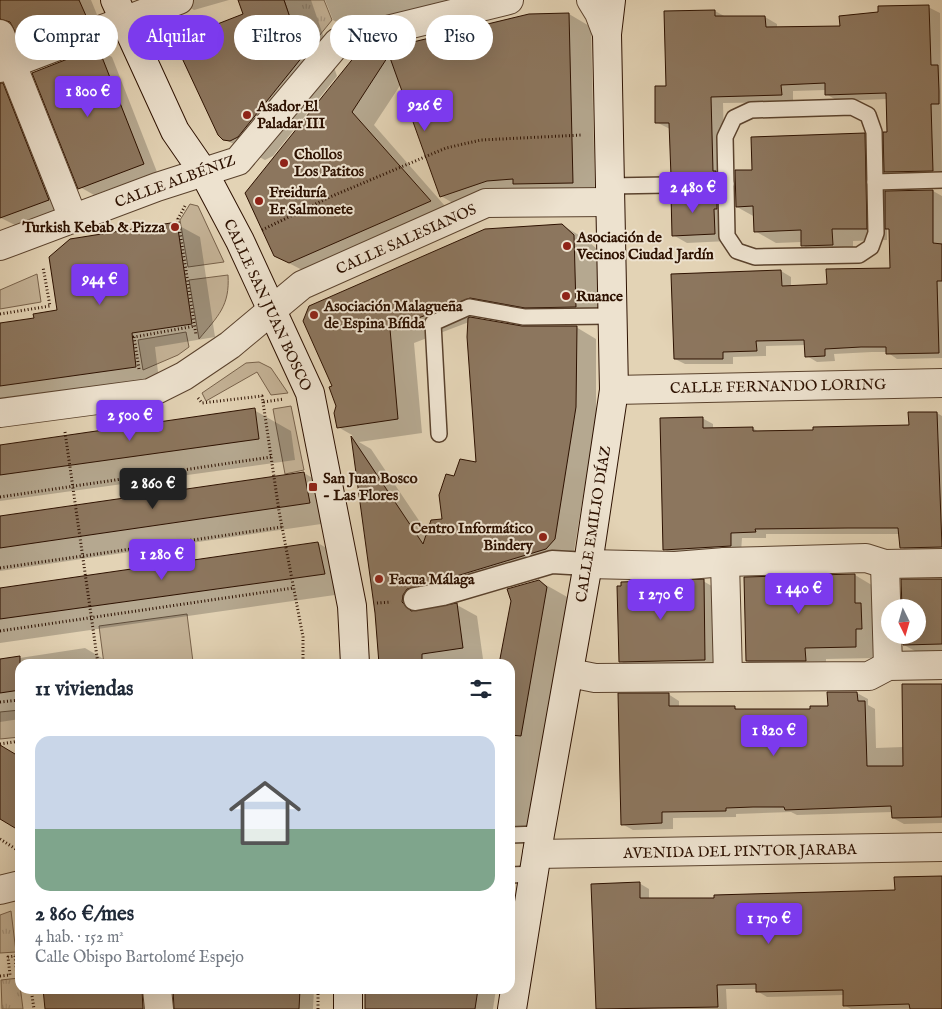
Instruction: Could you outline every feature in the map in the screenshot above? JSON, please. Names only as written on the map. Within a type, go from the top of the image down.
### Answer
[{"type":"street","points":[[6,66],[120,11],[178,0]]},
{"type":"street","name":"CALLE ALBÉNIZ","points":[[0,246],[157,187],[238,161],[338,42],[510,0]]},
{"type":"street","name":"CALLE EMILIO DÍAZ","points":[[591,0],[599,13],[607,34]]},
{"type":"street","name":"CALLE EMILIO DÍAZ","points":[[515,984],[530,859],[570,673],[614,390],[611,316],[607,34],[611,0]]},
{"type":"street","name":"CALLE SAN JUAN BOSCO","points":[[120,11],[175,132],[204,173],[240,241],[310,393],[352,606],[355,659]]},
{"type":"street","points":[[0,34],[6,66],[73,218]]},
{"type":"street","name":"CALLE SALESIANOS","points":[[0,413],[150,392],[184,376],[230,345],[272,308],[302,285],[486,202],[609,194]]},
{"type":"street","name":"CALLE FERNANDO LORING","points":[[614,390],[942,383]]},
{"type":"street","points":[[415,598],[443,594],[552,562],[675,566],[724,562],[866,558],[885,564],[942,563]]},
{"type":"street","points":[[724,562],[728,677]]},
{"type":"street","points":[[885,564],[888,666]]},
{"type":"street","points":[[570,673],[594,678],[869,676],[888,666],[942,665]]},
{"type":"street","name":"AVENIDA DEL PINTOR JARABA","points":[[530,859],[942,847]]},
{"type":"street","points":[[0,890],[15,886]]},
{"type":"street","points":[[158,994],[159,1009]]},
{"type":"street","points":[[348,994],[348,1009]]},
{"type":"street","name":"CALLE EMILIO DÍAZ","points":[[512,1009],[514,994]]},
{"type":"lane","points":[[852,107],[868,114],[874,132],[875,182],[876,232],[871,247],[859,255],[755,257],[737,251],[727,236],[725,137],[734,118],[751,110],[852,107]]},
{"type":"lane","points":[[875,182],[942,180]]},
{"type":"lane","points":[[609,194],[726,184]]},
{"type":"lane","points":[[439,434],[433,323],[469,307],[524,317],[611,316]]},
{"type":"lane","points":[[515,841],[530,859]]},
{"type":"path","points":[[240,241],[330,196],[455,145],[481,140],[608,135]]},
{"type":"path","points":[[455,145],[457,152]]},
{"type":"path","points":[[189,199],[178,219],[198,342]]},
{"type":"path","points":[[0,314],[50,306],[43,266]]},
{"type":"path","points":[[140,374],[134,337],[195,326]]},
{"type":"path","points":[[202,403],[262,396],[282,527],[303,637],[303,659]]},
{"type":"path","points":[[263,402],[288,398]]},
{"type":"path","points":[[66,434],[97,659]]},
{"type":"path","points":[[0,497],[271,458]]},
{"type":"path","points":[[0,568],[83,554],[282,527]]},
{"type":"path","points":[[0,631],[293,588]]},
{"type":"path","points":[[0,702],[15,700]]},
{"type":"path","points":[[0,744],[15,742]]},
{"type":"path","points":[[0,839],[15,848]]},
{"type":"path","points":[[0,976],[10,975],[8,957],[14,956],[15,963]]},
{"type":"path","points":[[32,994],[34,1009]]},
{"type":"path","points":[[318,994],[318,1009]]},
{"type":"green space","points":[[284,0],[324,0],[330,15],[330,22],[320,35],[320,15],[289,15]]},
{"type":"green space","points":[[190,204],[198,206],[224,262],[188,267],[180,220]]},
{"type":"green space","points":[[37,274],[41,302],[0,309],[0,290]]},
{"type":"green space","points":[[228,275],[225,303],[217,317],[199,339],[189,280]]},
{"type":"green space","points":[[186,332],[189,347],[178,355],[143,370],[138,340]]},
{"type":"green space","points":[[259,362],[271,368],[288,393],[271,395],[257,372],[206,401],[202,393],[246,363]]},
{"type":"green space","points":[[291,406],[304,470],[285,474],[273,409]]},
{"type":"green space","points":[[187,614],[193,659],[103,659],[99,626]]},
{"type":"green space","points":[[15,710],[15,738],[0,739],[0,712]]},
{"type":"green space","points":[[11,911],[15,952],[0,953],[0,915]]},
{"type":"green space","points":[[15,978],[15,994],[21,994],[23,1009],[2,1009],[1,980]]},
{"type":"building","points":[[0,0],[79,0],[86,15],[15,15],[15,32],[10,22],[0,19]]},
{"type":"building","points":[[238,0],[284,0],[289,15],[240,15],[243,14]]},
{"type":"building","points":[[929,5],[931,65],[938,65],[939,91],[939,104],[931,104],[933,171],[884,172],[883,132],[887,132],[886,93],[825,95],[825,83],[781,85],[782,95],[711,97],[713,171],[716,171],[716,175],[671,176],[669,123],[655,123],[655,86],[666,86],[664,11],[715,10],[715,16],[765,16],[766,27],[840,26],[839,16],[878,12],[878,6]]},
{"type":"building","points":[[569,13],[573,183],[513,184],[513,179],[487,181],[440,197],[391,60],[416,60],[416,41],[426,39],[426,60],[493,60],[493,23],[529,14]]},
{"type":"building","points":[[234,18],[234,60],[300,60],[238,137],[230,141],[223,140],[218,135],[183,60],[224,60],[224,21]]},
{"type":"building","points":[[65,60],[103,60],[144,164],[78,189],[32,73]]},
{"type":"building","points":[[352,60],[386,60],[352,112],[431,201],[289,263],[274,256],[245,193]]},
{"type":"building","points":[[0,83],[3,83],[49,200],[0,218]]},
{"type":"building","points":[[865,133],[867,229],[832,229],[833,245],[801,246],[801,230],[754,232],[753,206],[736,207],[735,170],[752,170],[751,137]]},
{"type":"building","points":[[933,190],[933,243],[942,244],[942,281],[937,281],[939,353],[886,354],[886,347],[861,347],[825,349],[825,356],[805,357],[804,340],[756,341],[757,351],[723,352],[723,359],[674,359],[671,274],[781,270],[782,286],[827,284],[826,269],[890,268],[889,229],[885,229],[885,191]]},
{"type":"building","points":[[671,194],[717,194],[717,209],[714,209],[715,234],[672,236]]},
{"type":"building","points":[[177,222],[192,324],[132,333],[136,367],[0,386],[0,323],[34,318],[33,314],[57,310],[49,257],[70,239]]},
{"type":"building","points":[[562,224],[574,235],[576,307],[525,308],[470,298],[390,329],[398,419],[337,428],[334,413],[336,406],[329,387],[332,386],[303,321],[309,306],[485,229]]},
{"type":"building","points":[[468,318],[522,326],[577,326],[576,407],[555,539],[546,549],[407,589],[403,595],[402,602],[411,611],[457,603],[463,648],[422,654],[422,659],[379,659],[375,613],[351,436],[423,544],[431,520],[442,519],[439,495],[446,474],[454,476],[460,459],[476,462],[467,337]]},
{"type":"building","points":[[255,408],[259,439],[0,475],[0,445]]},
{"type":"building","points":[[908,412],[937,412],[942,547],[900,548],[898,528],[755,529],[756,532],[731,533],[731,546],[663,550],[660,418],[703,417],[703,428],[753,427],[753,431],[813,430],[813,427],[909,425]]},
{"type":"building","points":[[304,472],[310,503],[0,548],[0,516]]},
{"type":"building","points":[[318,542],[325,574],[0,619],[0,588]]},
{"type":"building","points":[[855,574],[855,603],[861,603],[862,629],[856,629],[856,647],[805,648],[806,661],[746,661],[744,577]]},
{"type":"building","points":[[704,579],[705,660],[619,662],[617,586],[621,586],[621,582]]},
{"type":"building","points":[[901,579],[942,579],[942,644],[903,645],[926,644],[926,599],[902,599]]},
{"type":"building","points":[[539,580],[547,587],[521,736],[515,735],[515,659],[500,659],[511,601],[507,589]]},
{"type":"building","points":[[20,656],[20,659],[15,659],[15,691],[0,693],[0,659]]},
{"type":"building","points":[[902,684],[942,684],[942,817],[892,818],[891,806],[785,810],[784,807],[753,807],[726,808],[726,811],[662,812],[662,823],[621,825],[618,693],[669,693],[669,706],[735,706],[735,709],[810,709],[810,706],[828,706],[827,692],[857,692],[858,701],[865,701],[867,766],[903,766]]},
{"type":"building","points":[[0,745],[15,754],[15,828],[0,819]]},
{"type":"building","points":[[942,876],[942,1009],[910,1009],[909,1004],[843,1006],[843,990],[756,992],[756,984],[717,985],[718,1007],[596,1009],[591,884],[640,882],[640,898],[714,898],[714,895],[895,890],[894,877]]},
{"type":"building","points":[[44,994],[142,994],[143,1009],[45,1009]]},
{"type":"building","points":[[173,994],[300,994],[299,1009],[174,1009]]},
{"type":"building","points":[[365,994],[477,994],[475,1009],[365,1009]]},
{"type":"place","name":"Asador El Paladar III","points":[[247,115]]},
{"type":"place","name":"Chollos Los Patitos","points":[[284,163]]},
{"type":"place","name":"Freiduría Er Salmonete","points":[[259,201]]},
{"type":"place","name":"Turkish Kebab & Pizza","points":[[175,227]]},
{"type":"place","name":"Asociación de Vecinos Ciudad Jardín","points":[[567,246]]},
{"type":"place","name":"Ruance","points":[[566,296]]},
{"type":"place","name":"Asociación Malagueña de Espina Bífida","points":[[314,315]]},
{"type":"place","name":"San Juan Bosco - Las Flores","points":[[313,487]]},
{"type":"place","name":"Centro Informático Bindery","points":[[543,537]]},
{"type":"place","name":"Facua Málaga","points":[[379,579]]}]
